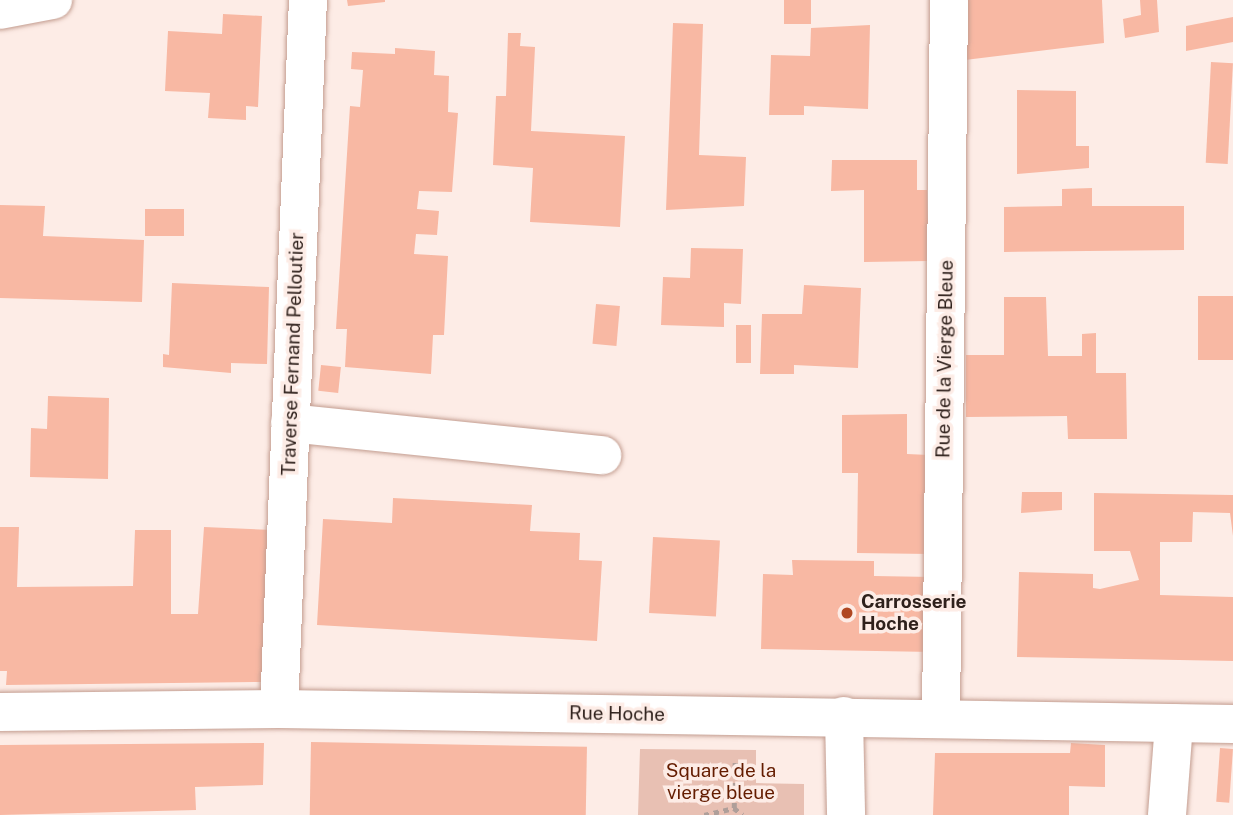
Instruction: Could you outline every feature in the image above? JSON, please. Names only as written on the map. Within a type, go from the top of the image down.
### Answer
[{"type":"street","points":[[0,10],[53,0]]},
{"type":"street","name":"Traverse Fernand Pelloutier","points":[[279,709],[308,0]]},
{"type":"street","name":"Rue de la Vierge Bleue","points":[[940,718],[949,0]]},
{"type":"street","points":[[290,423],[603,455]]},
{"type":"street","name":"Rue Hoche","points":[[0,712],[279,709],[1233,724]]},
{"type":"street","points":[[844,716],[846,815]]},
{"type":"street","points":[[1167,815],[1174,723]]},
{"type":"path","points":[[704,815],[734,808],[743,815]]},
{"type":"green space","name":"Square de la vierge bleue","points":[[640,749],[756,750],[756,783],[804,784],[804,815],[638,815]]},
{"type":"building","points":[[347,0],[385,0],[385,2],[348,6]]},
{"type":"building","points":[[784,0],[811,0],[811,24],[784,24]]},
{"type":"building","points":[[965,0],[1102,0],[1104,43],[965,60]]},
{"type":"building","points":[[1140,0],[1157,0],[1159,32],[1125,38],[1123,19],[1141,15]]},
{"type":"building","points":[[223,14],[262,16],[258,107],[246,106],[246,120],[208,118],[210,93],[165,91],[168,31],[222,34]]},
{"type":"building","points":[[1233,17],[1233,42],[1186,51],[1186,26]]},
{"type":"building","points":[[673,23],[703,24],[699,155],[746,157],[744,206],[666,210]]},
{"type":"building","points":[[870,25],[868,109],[804,106],[804,115],[769,115],[771,55],[810,56],[811,28]]},
{"type":"building","points":[[508,33],[521,33],[520,46],[535,47],[531,131],[625,136],[620,227],[530,222],[533,168],[493,165],[496,96],[506,96]]},
{"type":"building","points":[[395,48],[435,51],[434,75],[449,76],[448,112],[458,113],[452,192],[419,191],[417,209],[439,211],[437,235],[416,234],[414,254],[448,256],[444,335],[433,335],[431,374],[345,367],[347,329],[336,329],[350,106],[360,107],[363,70],[351,69],[352,52],[395,54]]},
{"type":"building","points":[[1211,62],[1233,63],[1228,164],[1206,163]]},
{"type":"building","points":[[1017,90],[1076,91],[1076,146],[1089,146],[1089,168],[1017,174]]},
{"type":"building","points":[[832,160],[917,160],[917,190],[927,190],[929,261],[864,262],[864,190],[831,191]]},
{"type":"building","points":[[1092,188],[1092,206],[1184,206],[1184,250],[1004,252],[1004,207],[1062,206],[1062,189]]},
{"type":"building","points":[[0,205],[45,206],[43,236],[144,240],[142,302],[0,298]]},
{"type":"building","points":[[145,209],[184,209],[184,236],[145,236]]},
{"type":"building","points":[[691,248],[743,249],[741,304],[724,303],[724,327],[661,325],[663,277],[690,278]]},
{"type":"building","points":[[172,283],[269,287],[267,364],[231,363],[231,373],[163,367],[163,354],[169,355]]},
{"type":"building","points":[[804,285],[861,288],[858,368],[794,365],[794,374],[760,374],[762,314],[802,314]]},
{"type":"building","points":[[1198,296],[1233,296],[1233,360],[1198,360]]},
{"type":"building","points":[[1004,297],[1046,297],[1048,356],[1082,356],[1082,334],[1096,333],[1096,373],[1126,373],[1127,439],[1068,439],[1067,416],[966,417],[966,355],[1004,355]]},
{"type":"building","points":[[596,304],[620,306],[616,346],[593,344]]},
{"type":"building","points":[[736,325],[751,325],[751,363],[736,363]]},
{"type":"building","points":[[321,365],[341,367],[338,393],[318,391]]},
{"type":"building","points":[[48,396],[109,398],[108,479],[30,477],[31,428],[47,429]]},
{"type":"building","points":[[907,414],[907,454],[929,455],[930,554],[857,553],[858,473],[842,473],[842,415]]},
{"type":"building","points":[[1022,492],[1062,492],[1062,510],[1021,513]]},
{"type":"building","points":[[1094,493],[1233,495],[1233,536],[1230,513],[1193,512],[1192,542],[1160,542],[1160,595],[1233,597],[1233,661],[1017,657],[1019,572],[1093,574],[1093,588],[1100,589],[1139,580],[1130,551],[1094,551]]},
{"type":"building","points":[[393,498],[532,505],[530,531],[580,533],[579,560],[602,561],[597,641],[317,625],[323,519],[392,523]]},
{"type":"building","points":[[0,527],[19,527],[17,587],[133,586],[135,530],[171,530],[171,614],[198,614],[204,527],[272,530],[264,682],[6,685],[7,671],[0,671]]},
{"type":"building","points":[[653,537],[720,541],[716,616],[649,613]]},
{"type":"building","name":"Carrosserie Hoche","points":[[792,560],[874,561],[874,576],[933,577],[933,652],[761,649],[763,574],[793,575]]},
{"type":"building","points":[[311,742],[587,747],[586,815],[310,815]]},
{"type":"building","points":[[264,743],[263,785],[195,787],[196,810],[0,815],[0,745]]},
{"type":"building","points":[[1071,743],[1105,745],[1105,787],[1069,786],[1069,815],[933,815],[935,753],[1070,753]]},
{"type":"building","points":[[1220,748],[1233,749],[1229,803],[1216,802]]},
{"type":"place","name":"Carrosserie Hoche","points":[[847,613]]}]
